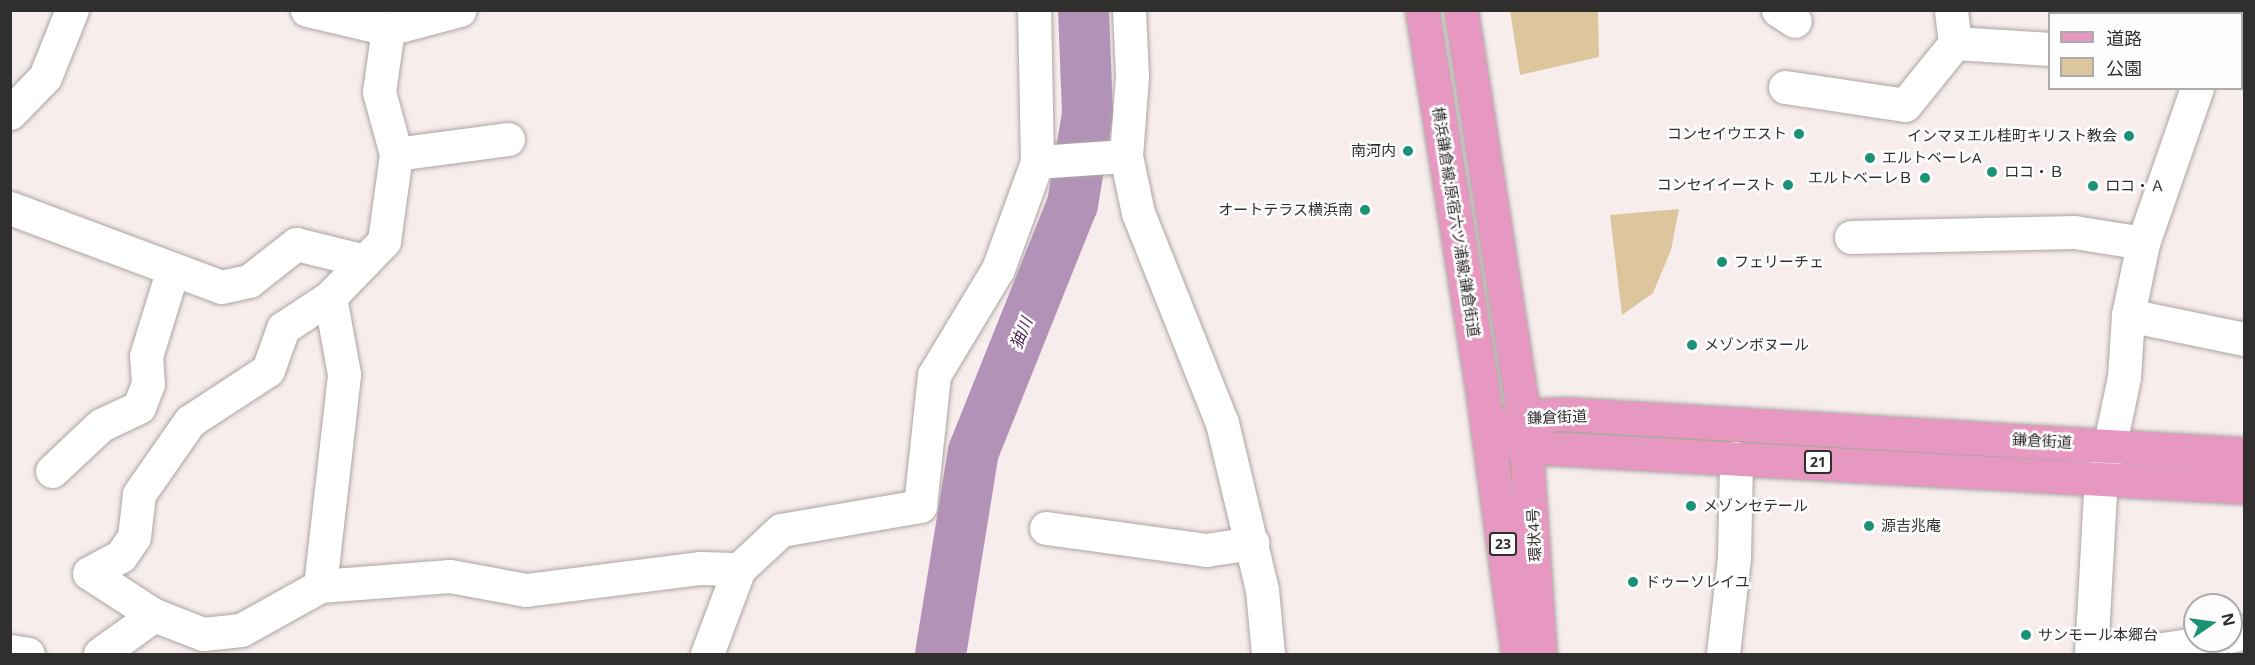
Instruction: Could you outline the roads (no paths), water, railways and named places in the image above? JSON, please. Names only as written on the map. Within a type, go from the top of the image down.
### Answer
[{"type":"main road","name":"横浜鎌倉線;原宿六ツ浦線;鎌倉街道","points":[[1422,10],[1488,434]]},
{"type":"main road","points":[[1461,10],[1526,431]]},
{"type":"main road","name":"鎌倉街道","points":[[1488,434],[1526,431],[1613,416],[2244,454]]},
{"type":"main road","name":"鎌倉街道","points":[[1526,431],[1736,458],[2244,487]]},
{"type":"main road","name":"環状4号","points":[[1526,431],[1540,654]]},
{"type":"main road","name":"環状4号","points":[[1488,434],[1518,654]]},
{"type":"street","points":[[10,113],[45,76],[72,10]]},
{"type":"street","points":[[307,10],[388,29],[460,10]]},
{"type":"street","points":[[707,654],[739,569],[781,530],[848,514],[920,506],[934,375],[998,269],[1042,162],[1034,10]]},
{"type":"street","points":[[1129,10],[1132,76],[1120,157],[1138,213],[1222,423],[1252,543],[1268,654]]},
{"type":"street","points":[[1785,87],[1905,105],[1954,43],[1951,10]]},
{"type":"street","points":[[388,29],[380,92],[396,154],[384,241],[330,297],[283,328],[268,370],[190,421],[139,494],[134,537],[121,556],[89,573],[154,615],[203,634],[241,630],[320,586],[450,576],[526,590],[701,568],[739,569]]},
{"type":"street","points":[[1954,43],[2048,49]]},
{"type":"street","points":[[2183,642],[2092,651],[2102,478],[2124,377],[2128,315],[2143,243],[2194,90]]},
{"type":"street","points":[[396,154],[508,139]]},
{"type":"street","points":[[1042,162],[1120,157]]},
{"type":"street","points":[[10,208],[157,258],[173,269],[221,287],[249,281],[296,244],[365,261]]},
{"type":"street","points":[[1851,237],[2074,232],[2143,243]]},
{"type":"street","points":[[52,471],[101,425],[139,406],[148,384],[146,356],[173,269]]},
{"type":"street","points":[[320,586],[344,374],[330,297]]},
{"type":"street","points":[[2128,315],[2244,339]]},
{"type":"street","points":[[1723,654],[1734,557],[1736,458]]},
{"type":"street","points":[[1046,528],[1206,550],[1252,543]]},
{"type":"street","points":[[100,654],[154,615]]},
{"type":"waterway","name":"㹨川","points":[[940,654],[973,451],[1072,204],[1087,113],[1083,10]]},
{"type":"place","name":"コンセイウエスト","points":[[1799,134]]},
{"type":"place","name":"インマヌエル桂町キリスト教会","points":[[2129,136]]},
{"type":"place","name":"南河内","points":[[1408,151]]},
{"type":"place","name":"エルトベーレA","points":[[1870,158]]},
{"type":"place","name":"ロコ・Ｂ","points":[[1992,172]]},
{"type":"place","name":"エルトベーレＢ","points":[[1925,178]]},
{"type":"place","name":"コンセイイースト","points":[[1788,185]]},
{"type":"place","name":"ロコ・Ａ","points":[[2093,186]]},
{"type":"place","name":"オートテラス横浜南","points":[[1365,210]]},
{"type":"place","name":"フェリーチェ","points":[[1722,262]]},
{"type":"place","name":"メゾンボヌール","points":[[1692,345]]},
{"type":"place","name":"メゾンセテール","points":[[1691,506]]},
{"type":"place","name":"源吉兆庵","points":[[1869,526]]},
{"type":"place","name":"ドゥーソレイユ","points":[[1633,582]]},
{"type":"place","name":"サンモール本郷台","points":[[2026,635]]}]
